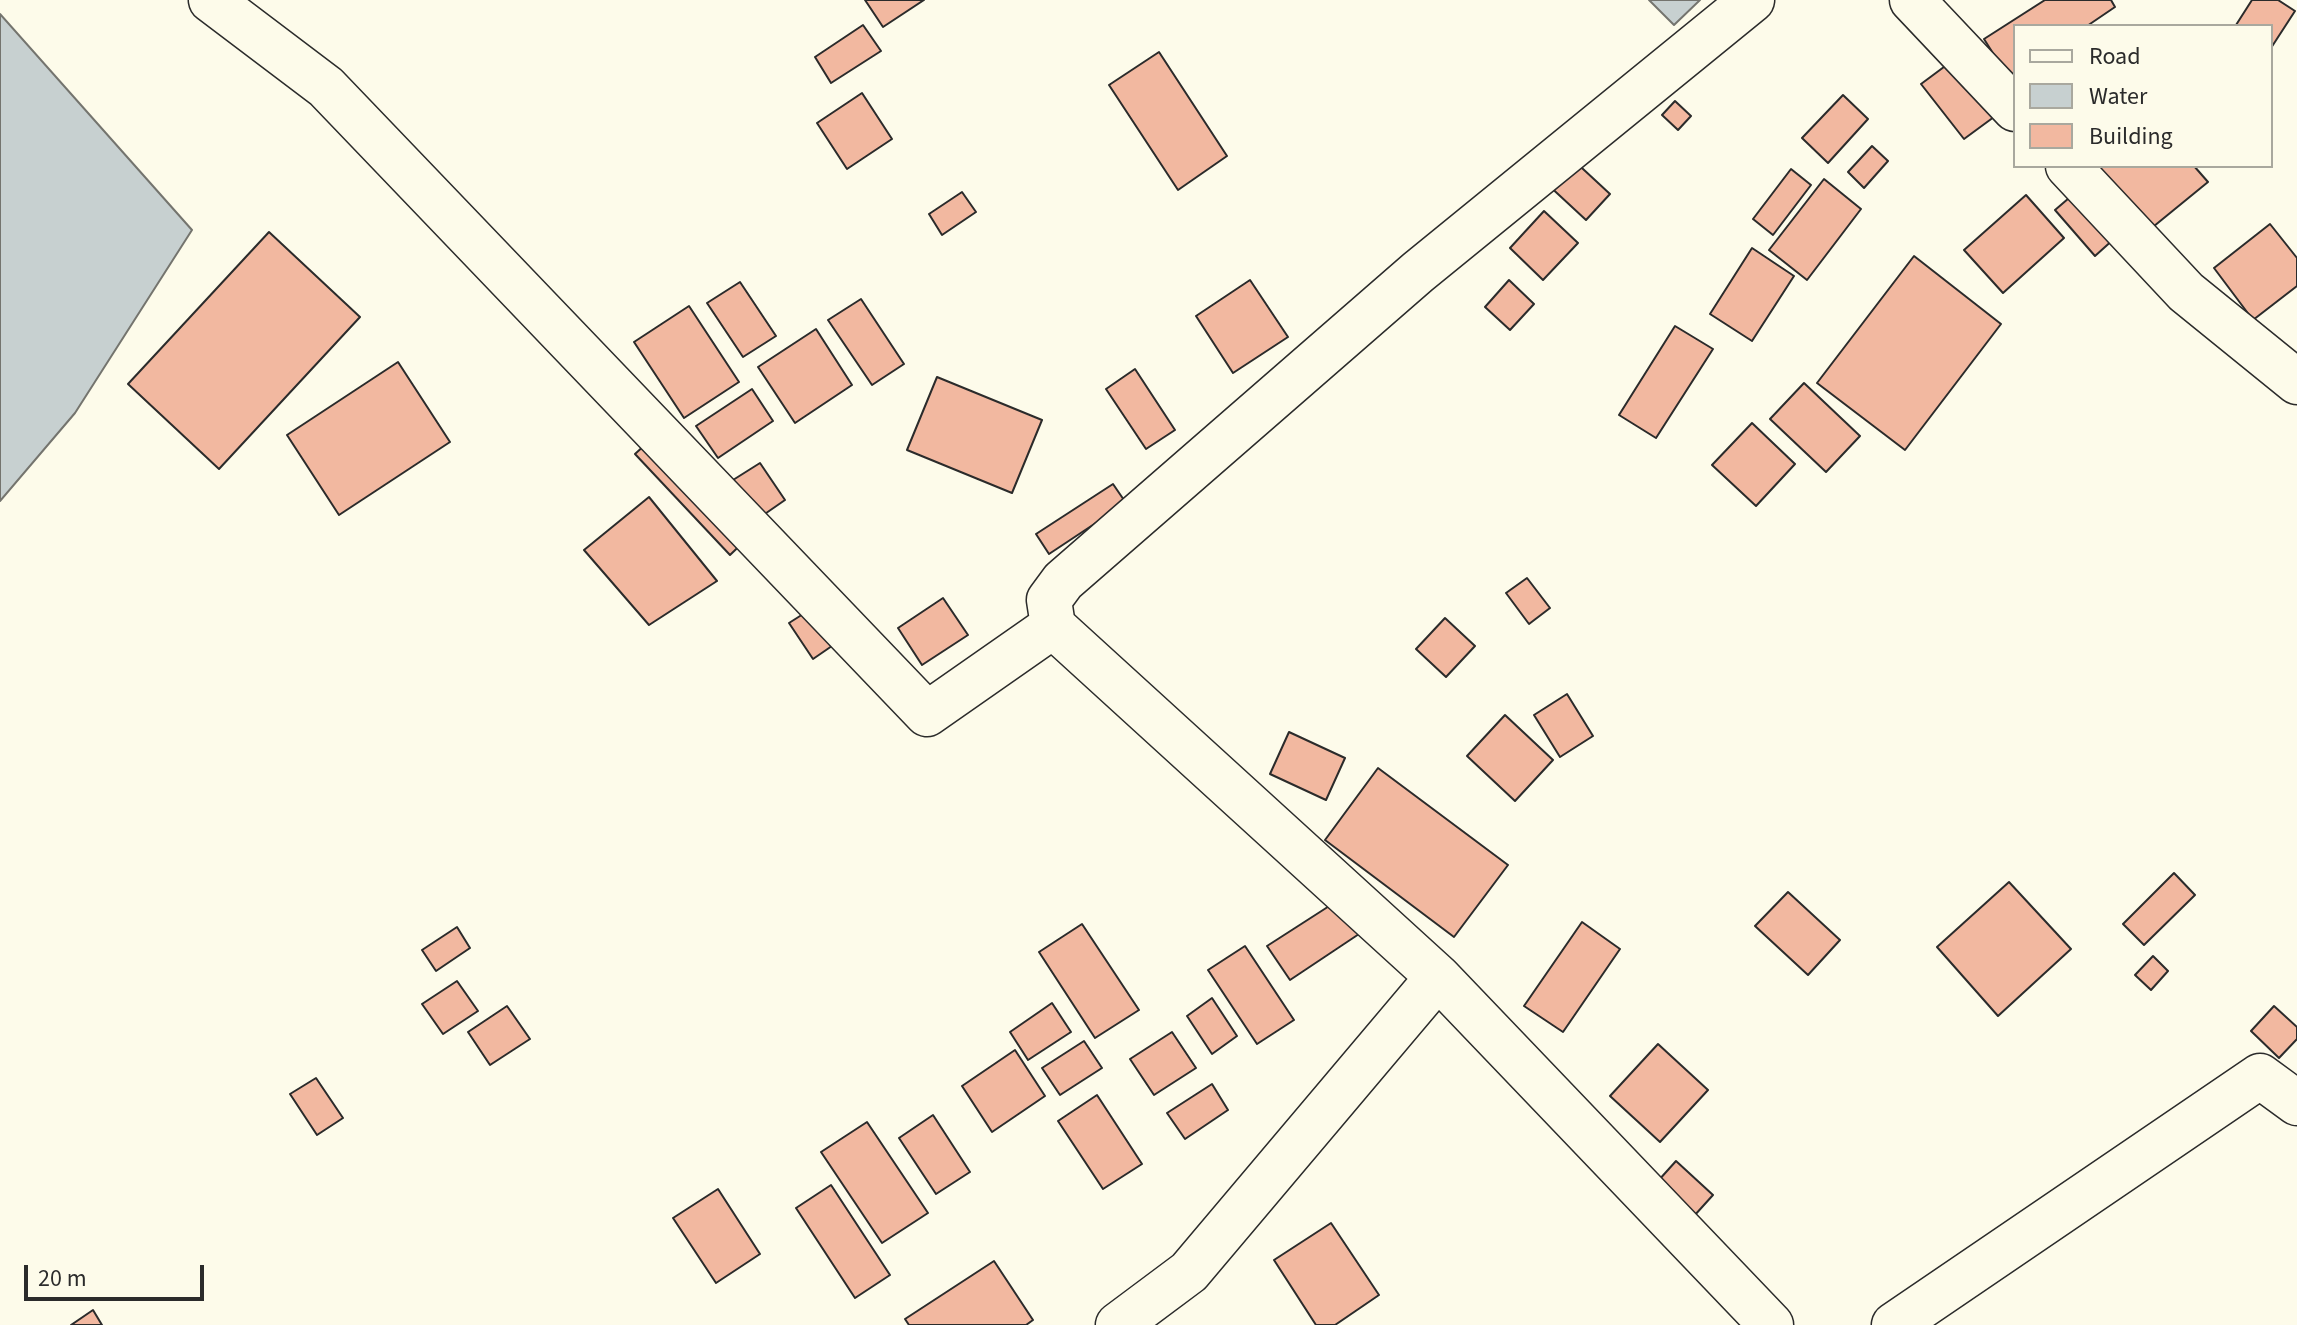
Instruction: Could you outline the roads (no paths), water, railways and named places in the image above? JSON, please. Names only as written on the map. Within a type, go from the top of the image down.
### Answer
[{"type":"street","points":[[211,0],[326,87],[927,714],[1053,626]]},
{"type":"street","points":[[1752,0],[1418,272],[1063,581],[1049,600],[1053,626],[1438,977],[1771,1325]]},
{"type":"street","points":[[1912,0],[2013,107]]},
{"type":"street","points":[[2070,168],[2186,292],[2297,382]]},
{"type":"street","points":[[1118,1325],[1189,1272],[1438,977]]},
{"type":"street","points":[[1894,1325],[2260,1076],[2297,1103]]},
{"type":"water","points":[[1649,0],[1700,0],[1674,25]]},
{"type":"water","points":[[0,14],[192,230],[75,413],[0,501]]}]
